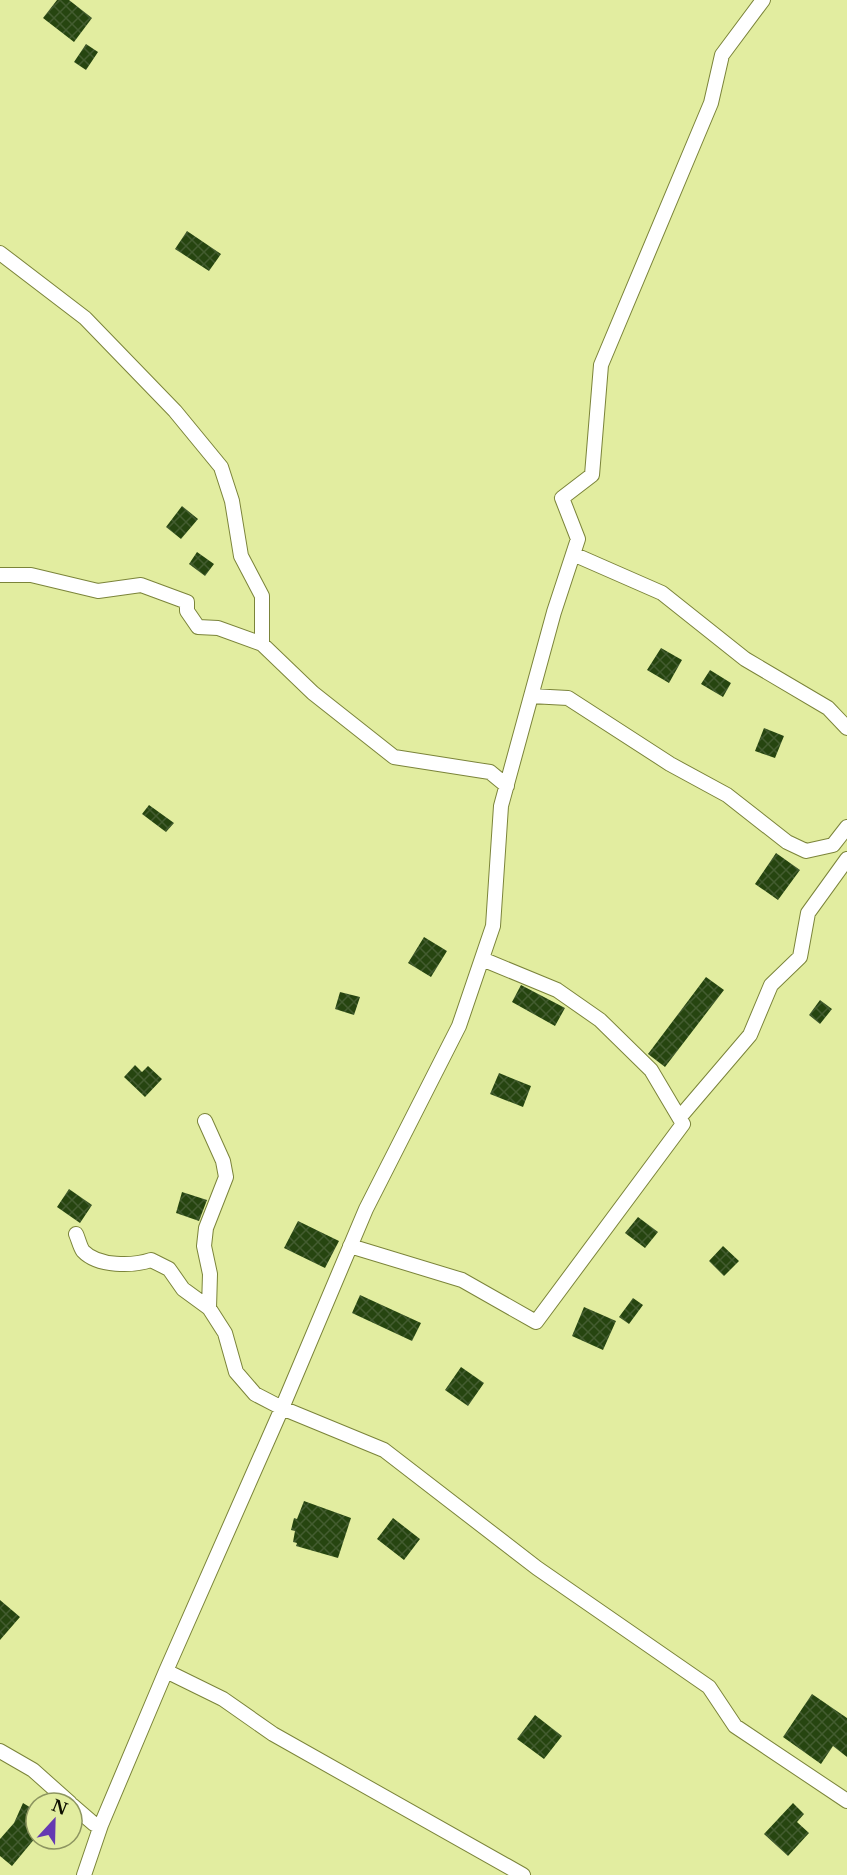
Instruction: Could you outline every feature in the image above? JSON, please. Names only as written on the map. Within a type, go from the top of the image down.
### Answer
[{"type":"street","points":[[84,1875],[101,1825],[166,1671],[282,1408],[366,1209],[459,1026],[493,926],[501,806],[554,612],[578,539],[562,498],[592,475],[601,365],[711,103],[722,56],[763,0]]},
{"type":"street","points":[[0,254],[85,318],[175,411],[220,467],[232,501],[242,556],[262,596],[262,644]]},
{"type":"street","points":[[573,554],[662,593],[745,659],[828,708],[847,728]]},
{"type":"street","points":[[0,575],[31,575],[98,591],[141,585],[187,602],[187,611],[198,627],[218,628],[262,644],[313,693],[394,757],[490,772],[507,786]]},
{"type":"street","points":[[531,696],[568,698],[670,764],[727,795],[787,842],[807,851],[833,845],[847,827]]},
{"type":"street","points":[[680,1117],[750,1035],[771,985],[800,957],[808,913],[847,859]]},
{"type":"street","points":[[350,1246],[462,1280],[536,1322],[683,1124],[651,1070],[600,1020],[557,990],[482,959]]},
{"type":"street","points":[[206,1121],[224,1161],[226,1177],[206,1228],[204,1246],[210,1274],[209,1308]]},
{"type":"street","points":[[75,1234],[83,1251],[98,1259],[135,1265],[151,1260],[169,1269],[183,1289],[209,1308],[225,1333],[236,1372],[255,1394],[282,1408],[384,1450],[537,1568],[709,1687],[735,1726],[847,1801]]},
{"type":"street","points":[[166,1671],[223,1699],[273,1734],[523,1875]]},
{"type":"street","points":[[0,1751],[33,1770],[56,1791]]},
{"type":"street","points":[[84,1815],[94,1824],[101,1825]]},
{"type":"building","points":[[57,0],[69,0],[92,18],[74,42],[43,18]]},
{"type":"building","points":[[86,44],[98,52],[86,70],[74,62]]},
{"type":"building","points":[[187,231],[221,254],[209,271],[175,249]]},
{"type":"building","points":[[182,506],[198,519],[181,539],[166,527]]},
{"type":"building","points":[[197,552],[214,564],[205,576],[189,564]]},
{"type":"building","points":[[661,648],[682,660],[669,683],[647,670]]},
{"type":"building","points":[[710,670],[731,683],[723,697],[701,684]]},
{"type":"building","points":[[764,728],[784,736],[775,758],[755,751]]},
{"type":"building","points":[[149,805],[174,823],[166,832],[142,814]]},
{"type":"building","points":[[776,853],[800,870],[778,900],[755,884]]},
{"type":"building","points":[[424,937],[447,951],[431,977],[408,963]]},
{"type":"building","points":[[706,977],[724,990],[665,1067],[648,1054]]},
{"type":"building","points":[[521,985],[565,1008],[555,1026],[512,1002]]},
{"type":"building","points":[[340,992],[360,997],[354,1015],[335,1009]]},
{"type":"building","points":[[820,1000],[832,1009],[820,1024],[809,1015]]},
{"type":"building","points":[[135,1065],[142,1072],[148,1066],[162,1079],[145,1097],[124,1077]]},
{"type":"building","points":[[499,1073],[531,1086],[523,1107],[490,1094]]},
{"type":"building","points":[[69,1189],[92,1205],[80,1223],[57,1207]]},
{"type":"building","points":[[182,1192],[207,1200],[199,1221],[176,1213]]},
{"type":"building","points":[[638,1217],[658,1232],[645,1248],[625,1233]]},
{"type":"building","points":[[298,1221],[339,1241],[325,1268],[284,1248]]},
{"type":"building","points":[[723,1246],[739,1261],[724,1276],[709,1261]]},
{"type":"building","points":[[360,1295],[421,1323],[412,1341],[352,1313]]},
{"type":"building","points":[[633,1298],[643,1305],[629,1324],[619,1317]]},
{"type":"building","points":[[584,1307],[616,1321],[603,1350],[572,1336]]},
{"type":"building","points":[[461,1367],[484,1383],[468,1406],[445,1390]]},
{"type":"building","points":[[304,1501],[351,1518],[338,1558],[296,1546],[297,1543],[293,1542],[295,1531],[291,1530],[294,1518],[297,1519]]},
{"type":"building","points":[[393,1518],[420,1539],[404,1560],[377,1539]]},
{"type":"building","points":[[0,1600],[20,1617],[0,1640]]},
{"type":"building","points":[[812,1694],[847,1718],[847,1757],[833,1746],[821,1764],[783,1737]]},
{"type":"building","points":[[535,1715],[562,1736],[544,1759],[517,1739]]},
{"type":"building","points":[[23,1803],[24,1851],[12,1866],[0,1856],[0,1839],[14,1823]]},
{"type":"building","points":[[793,1803],[804,1814],[797,1822],[809,1833],[788,1856],[764,1834]]}]
